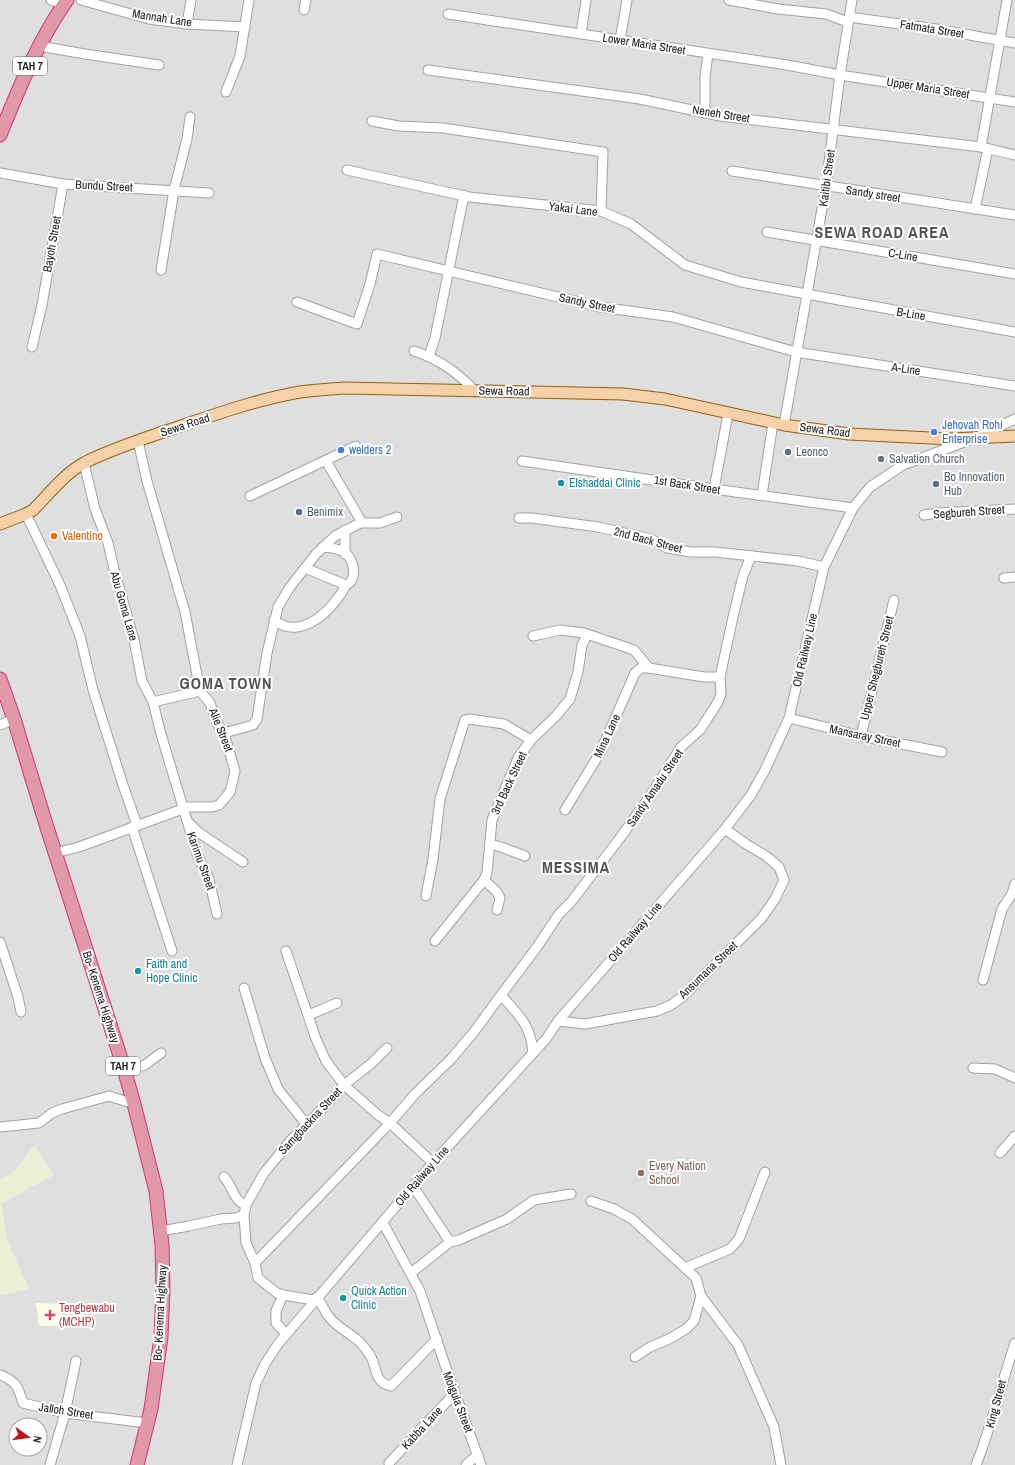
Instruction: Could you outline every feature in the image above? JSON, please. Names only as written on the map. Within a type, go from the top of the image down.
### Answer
[{"type":"highway","name":"TAH 7","points":[[0,135],[20,86],[39,46],[66,3]]},
{"type":"highway","name":"Bo- Kenema Highway","points":[[0,679],[14,719],[34,788],[124,1070],[156,1191],[162,1245],[163,1290],[161,1337],[157,1373],[137,1465]]},
{"type":"main road","name":"Sewa Road","points":[[0,524],[33,510],[66,477],[84,463],[138,441],[253,403],[300,392],[345,388],[623,394],[695,404],[728,414],[779,424],[849,434],[916,438],[1015,436]]},
{"type":"main road","points":[[0,517],[24,515]]},
{"type":"street","points":[[51,0],[66,3]]},
{"type":"street","name":"Mannah Lane","points":[[81,0],[149,19],[187,24],[245,27]]},
{"type":"street","points":[[187,24],[191,0]]},
{"type":"street","points":[[226,92],[240,56],[249,0]]},
{"type":"street","points":[[304,10],[306,0]]},
{"type":"street","points":[[581,34],[586,0]]},
{"type":"street","points":[[620,40],[628,0]]},
{"type":"street","name":"Fatmata Street","points":[[729,0],[778,9],[826,14],[848,20],[936,29],[1015,43]]},
{"type":"street","name":"Kaitibi Street","points":[[762,496],[796,352],[817,240],[852,0]]},
{"type":"street","points":[[975,209],[985,148],[990,98],[1007,0]]},
{"type":"street","name":"Lower Maria Street","points":[[448,14],[787,65],[840,75]]},
{"type":"street","points":[[39,46],[159,65]]},
{"type":"street","points":[[705,113],[705,77],[708,54]]},
{"type":"street","name":"Neneh Street","points":[[428,70],[640,99],[720,116],[985,148],[1015,155]]},
{"type":"street","name":"Upper Maria Street","points":[[840,75],[1015,102]]},
{"type":"street","points":[[161,270],[174,190],[187,139],[190,117]]},
{"type":"street","points":[[372,121],[398,126],[443,128],[603,152],[601,212]]},
{"type":"street","name":"Yakai Lane","points":[[347,170],[464,195],[601,212],[631,224],[685,265],[741,282],[807,295]]},
{"type":"street","name":"Sandy street","points":[[732,171],[1015,215]]},
{"type":"street","name":"Bundu Street","points":[[0,173],[62,184],[209,193]]},
{"type":"street","name":"Bayoh Street","points":[[32,347],[42,305],[62,184]]},
{"type":"street","points":[[428,356],[435,338],[464,195]]},
{"type":"street","name":"C-Line","points":[[767,232],[1015,274]]},
{"type":"street","name":"Sandy Street","points":[[297,302],[357,324],[370,284],[377,254],[600,307],[673,317],[796,352]]},
{"type":"street","name":"B-Line","points":[[807,295],[1015,332]]},
{"type":"street","points":[[414,351],[428,356],[459,374],[475,391]]},
{"type":"street","name":"A-Line","points":[[796,352],[1015,386]]},
{"type":"street","points":[[714,490],[728,414]]},
{"type":"street","name":"Old Railway Line","points":[[237,1465],[256,1382],[265,1364],[278,1344],[433,1163],[546,1039],[558,1021],[725,829],[754,789],[765,770],[789,718],[824,567],[853,508],[870,487],[903,465],[975,438],[1015,419]]},
{"type":"street","name":"Alie Street","points":[[56,853],[79,847],[188,807],[212,807],[219,805],[230,792],[235,771],[224,733],[216,720],[210,703],[200,691],[185,612],[146,481],[138,441]]},
{"type":"street","points":[[250,496],[356,446]]},
{"type":"street","points":[[326,461],[360,519],[360,523]]},
{"type":"street","name":"1st Back Street","points":[[522,461],[650,479],[714,490],[853,508]]},
{"type":"street","name":"Abu Goma Lane","points":[[84,463],[95,509],[108,543],[134,640],[142,681],[153,702],[183,809]]},
{"type":"street","name":"Segbureh Street","points":[[924,515],[1015,509]]},
{"type":"street","points":[[24,515],[60,585],[80,636],[93,690],[172,951]]},
{"type":"street","points":[[224,733],[253,725],[257,719],[267,653],[278,607],[290,587],[305,568],[323,547],[335,536],[345,530],[360,523],[380,523],[397,517]]},
{"type":"street","name":"2nd Back Street","points":[[519,518],[532,518],[598,527],[651,539],[667,548],[691,552],[715,552],[798,561],[824,567]]},
{"type":"street","points":[[345,530],[345,554]]},
{"type":"street","points":[[274,620],[280,625],[290,628],[299,627],[316,620],[336,601],[346,585],[353,579],[353,572],[349,557],[338,549],[323,547]]},
{"type":"street","name":"Sandy Amadu Street","points":[[255,1263],[390,1123],[415,1094],[451,1059],[474,1032],[537,948],[559,914],[571,902],[620,838],[651,795],[681,747],[700,730],[720,698],[720,677],[732,617],[743,576],[752,556]]},
{"type":"street","points":[[305,568],[346,585]]},
{"type":"street","points":[[1004,578],[1015,577]]},
{"type":"street","name":"Upper Shegbureh Street","points":[[861,736],[894,600]]},
{"type":"street","points":[[533,636],[560,630],[584,633],[634,650],[649,668],[704,677],[720,677]]},
{"type":"street","name":"3rd Back Street","points":[[484,880],[487,873],[492,820],[518,758],[531,740],[570,699],[578,672],[582,645],[587,635]]},
{"type":"street","name":"Mina Lane","points":[[565,810],[600,753],[635,673],[641,668],[649,668]]},
{"type":"street","points":[[153,702],[200,691]]},
{"type":"street","points":[[426,896],[433,859],[440,799],[464,720],[469,718],[504,724],[531,740]]},
{"type":"street","name":"Mansaray Street","points":[[789,718],[861,736],[942,752]]},
{"type":"street","points":[[0,725],[14,719]]},
{"type":"street","name":"Karimu Street","points":[[183,809],[197,854],[209,879],[217,914]]},
{"type":"street","points":[[187,820],[198,832],[243,862]]},
{"type":"street","name":"Ansumana Street","points":[[558,1021],[585,1024],[656,1011],[671,1005],[682,997],[761,919],[775,899],[784,880],[779,866],[725,829]]},
{"type":"street","points":[[490,844],[501,846],[525,856]]},
{"type":"street","points":[[435,941],[484,880],[497,892],[500,898],[497,910]]},
{"type":"street","points":[[983,980],[1002,909],[1012,894],[1015,884]]},
{"type":"street","points":[[0,942],[18,997],[21,1012]]},
{"type":"street","points":[[286,951],[316,1040],[326,1061],[344,1085],[378,1115],[390,1123],[433,1163]]},
{"type":"street","points":[[244,988],[266,1058],[278,1089],[307,1125]]},
{"type":"street","points":[[501,994],[523,1020],[531,1036],[533,1053]]},
{"type":"street","points":[[308,1015],[337,1003]]},
{"type":"street","name":"Samgbackna Street","points":[[283,1295],[277,1293],[258,1278],[255,1263],[246,1242],[244,1215],[246,1205],[264,1173],[291,1140],[344,1085],[372,1063],[387,1048]]},
{"type":"street","points":[[124,1070],[146,1065],[161,1052]]},
{"type":"street","points":[[973,1068],[995,1069],[1015,1078]]},
{"type":"street","points":[[0,1127],[39,1123],[52,1113],[62,1109],[109,1096],[134,1104]]},
{"type":"street","points":[[1000,1153],[1015,1136]]},
{"type":"street","points":[[685,1268],[730,1249],[739,1239],[765,1172]]},
{"type":"street","points":[[224,1178],[228,1181],[233,1194],[246,1205]]},
{"type":"street","points":[[413,1186],[450,1242]]},
{"type":"street","points":[[411,1273],[450,1242],[459,1240],[507,1219],[534,1200],[571,1194]]},
{"type":"street","points":[[591,1201],[614,1209],[632,1219],[696,1278],[702,1296],[738,1344],[774,1427],[781,1465]]},
{"type":"street","points":[[161,1231],[221,1219],[236,1218],[244,1215]]},
{"type":"street","name":"Moigula Street","points":[[382,1223],[420,1291],[481,1465]]},
{"type":"street","points":[[286,1334],[276,1323],[276,1311],[283,1295],[315,1299],[324,1308],[329,1317],[362,1344],[371,1357],[380,1382],[384,1385],[391,1386],[437,1339]]},
{"type":"street","points":[[636,1357],[650,1347],[670,1339],[686,1329],[694,1321],[702,1296]]},
{"type":"street","name":"King Street","points":[[976,1465],[987,1438],[1005,1371],[1015,1343]]},
{"type":"street","points":[[50,1465],[65,1413],[76,1361]]},
{"type":"street","name":"Jalloh Street","points":[[1,1376],[12,1380],[18,1387],[23,1403],[65,1413],[147,1422]]},
{"type":"street","name":"Kabba Lane","points":[[388,1463],[455,1393]]},
{"type":"street","points":[[466,1465],[478,1454]]},
{"type":"shaded area","points":[[0,0],[1015,0],[1015,1465],[0,1465],[0,1294],[29,1289],[6,1238],[2,1203],[35,1145],[11,1175],[0,1179]]},
{"type":"shaded area","points":[[35,1145],[54,1175],[2,1203],[6,1238],[29,1289],[1,1295],[0,1179],[11,1175]]},
{"type":"shaded area","name":"Tengbewabu (MCHP)","points":[[36,1303],[62,1304],[61,1326],[39,1326]]},
{"type":"place","name":"Jehovah Rohi Enterprise","points":[[934,432]]},
{"type":"place","name":"welders 2","points":[[341,450]]},
{"type":"place","name":"Leonco","points":[[788,452]]},
{"type":"place","name":"Salvation Church","points":[[881,459]]},
{"type":"place","name":"Elshaddai Clinic","points":[[561,483]]},
{"type":"place","name":"Bo Innovation Hub","points":[[936,484]]},
{"type":"place","name":"Benimix","points":[[299,512]]},
{"type":"place","name":"Valentino","points":[[54,536]]},
{"type":"place","name":"Faith and Hope Clinic","points":[[138,971]]},
{"type":"place","name":"Every Nation School","points":[[641,1173]]},
{"type":"place","name":"Quick Action Clinic","points":[[343,1298]]},
{"type":"place","name":"Tengbewabu (MCHP)","points":[[50,1315]]},
{"type":"district","name":"SEWA ROAD AREA","points":[[882,232]]},
{"type":"district","name":"GOMA TOWN","points":[[226,683]]},
{"type":"district","name":"MESSIMA","points":[[576,867]]}]
